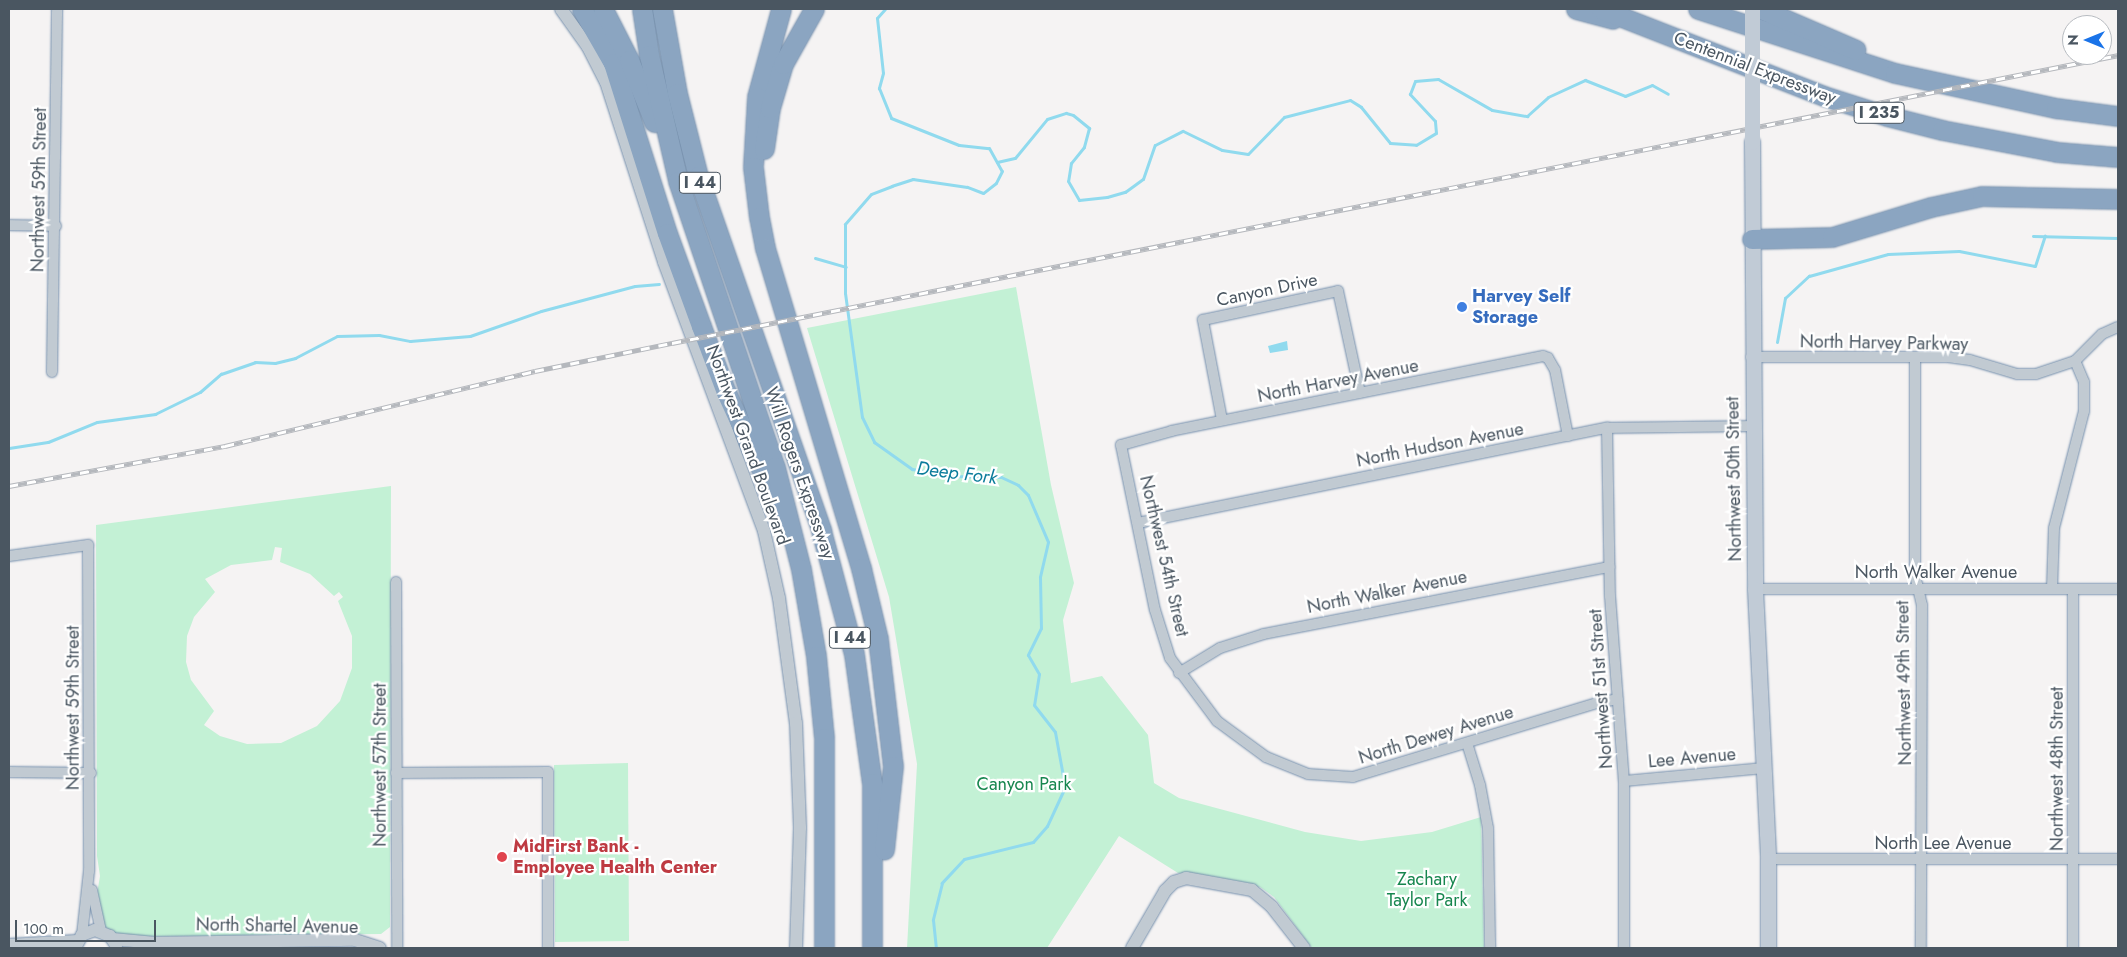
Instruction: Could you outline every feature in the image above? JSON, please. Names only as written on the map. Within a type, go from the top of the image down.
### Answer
[{"type":"highway","points":[[582,9],[613,63],[668,233],[720,375],[794,542]]},
{"type":"highway","points":[[603,9],[629,60],[678,181]]},
{"type":"highway","name":"Will Rogers Expressway","points":[[642,9],[649,55],[678,181],[764,432],[794,542],[816,656],[824,738],[824,948]]},
{"type":"highway","name":"Will Rogers Expressway","points":[[662,9],[677,93],[698,176],[821,530],[854,654],[872,783],[872,948]]},
{"type":"highway","points":[[781,9],[757,98],[753,167],[758,217],[764,248],[844,512],[878,639],[893,766],[872,948]]},
{"type":"highway","points":[[758,217],[770,108],[783,64],[814,9]]},
{"type":"highway","points":[[1576,9],[1651,28]]},
{"type":"highway","name":"Centennial Expressway","points":[[1601,9],[1824,96],[1887,116],[1942,130],[2057,152],[2118,157]]},
{"type":"highway","name":"Centennial Expressway","points":[[1698,9],[1854,62],[1934,82],[2056,108],[2118,116]]},
{"type":"highway","points":[[1761,9],[1934,82]]},
{"type":"highway","points":[[1752,239],[1832,237],[1931,207],[1982,196],[2118,199]]},
{"type":"main road","name":"Northwest 50th Street","points":[[1752,9],[1751,357],[1754,589],[1768,859],[1768,948]]},
{"type":"street","name":"Northwest 59th Street","points":[[52,372],[56,226],[57,9]]},
{"type":"street","name":"Northwest Grand Boulevard","points":[[561,9],[588,47],[606,82],[664,262],[764,531],[779,598],[796,722],[800,828],[796,948]]},
{"type":"street","points":[[9,224],[56,226]]},
{"type":"street","name":"Canyon Drive","points":[[1222,420],[1203,320],[1338,291],[1360,393]]},
{"type":"street","name":"North Harvey Parkway","points":[[1751,357],[1915,357],[1965,359],[2028,375],[2055,370],[2075,361],[2102,334],[2118,327]]},
{"type":"street","name":"North Harvey Avenue","points":[[1121,445],[1222,420],[1542,356],[1548,358],[1555,370],[1568,436]]},
{"type":"street","name":"Northwest 49th Street","points":[[1915,357],[1915,575],[1922,605],[1922,948]]},
{"type":"street","points":[[2052,589],[2054,528],[2084,412],[2083,374],[2075,361]]},
{"type":"street","name":"North Hudson Avenue","points":[[1138,523],[1608,428],[1752,426]]},
{"type":"street","name":"Northwest 51st Street","points":[[1608,428],[1610,567],[1624,781],[1624,948]]},
{"type":"street","name":"Northwest 54th Street","points":[[1121,445],[1162,635],[1178,673]]},
{"type":"street","name":"Northwest 59th Street","points":[[9,556],[88,545],[89,871],[78,941]]},
{"type":"street","name":"North Walker Avenue","points":[[1178,673],[1220,648],[1264,634],[1610,567]]},
{"type":"street","name":"Northwest 57th Street","points":[[396,582],[397,948]]},
{"type":"street","name":"North Walker Avenue","points":[[1754,589],[2118,589]]},
{"type":"street","name":"Northwest 48th Street","points":[[2073,589],[2073,948]]},
{"type":"street","name":"North Dewey Avenue","points":[[1178,673],[1217,721],[1239,739],[1266,757],[1308,774],[1330,777],[1362,776],[1596,703],[1618,699]]},
{"type":"street","points":[[1467,744],[1480,785],[1488,828],[1490,948]]},
{"type":"street","name":"Lee Avenue","points":[[1624,781],[1764,768]]},
{"type":"street","points":[[9,772],[90,773]]},
{"type":"street","points":[[396,772],[548,772],[548,948]]},
{"type":"street","name":"North Lee Avenue","points":[[1768,859],[2118,858]]},
{"type":"street","name":"Northwest 59th Street","points":[[89,871],[101,931]]},
{"type":"street","points":[[1132,948],[1165,892],[1174,882],[1186,878],[1252,890],[1272,907],[1304,948]]},
{"type":"street","points":[[9,945],[78,941],[101,931]]},
{"type":"street","name":"North Shartel Avenue","points":[[101,931],[115,944],[248,945],[355,940],[380,948]]},
{"type":"green space","name":"Canyon Park","points":[[1016,287],[1051,485],[1074,583],[1063,620],[1071,683],[1102,676],[1148,735],[1154,783],[1179,798],[1305,832],[1361,841],[1432,832],[1481,817],[1484,948],[1312,948],[1274,897],[1260,887],[1178,873],[1119,836],[1047,948],[907,948],[917,764],[889,597],[807,328]]},
{"type":"green space","points":[[391,486],[390,927],[381,934],[119,937],[103,925],[97,894],[100,876],[97,856],[96,525]],"holes":[[[275,547],[282,548],[280,562],[310,574],[334,596],[339,592],[343,597],[338,601],[352,636],[352,668],[340,701],[317,726],[281,743],[247,744],[220,736],[204,725],[214,711],[191,680],[186,662],[187,636],[194,617],[215,592],[205,579],[231,565],[272,560]]]},
{"type":"green space","points":[[628,763],[629,941],[555,942],[554,765]]},
{"type":"water","points":[[1287,341],[1288,350],[1270,353],[1268,346]]},
{"type":"waterway","name":"Deep Fork","points":[[885,9],[877,18],[883,73],[879,88],[891,118],[959,145],[989,148],[1002,171],[996,183],[983,193],[967,187],[913,179],[892,186],[871,194],[845,224],[845,293],[862,417],[874,442],[912,469],[950,476],[1001,477],[1018,485],[1028,495],[1048,542],[1040,577],[1041,628],[1028,655],[1039,674],[1034,705],[1055,732],[1065,787],[1047,826],[1033,842],[964,859],[942,883],[933,920],[936,948]]},
{"type":"waterway","points":[[997,162],[1015,158],[1047,119],[1066,113],[1073,115],[1089,128],[1084,147],[1071,163],[1068,181],[1079,200],[1107,197],[1125,192],[1143,179],[1155,145],[1183,131],[1222,150],[1248,154],[1284,117],[1350,100],[1361,107],[1390,143],[1416,145],[1436,133],[1435,121],[1410,94],[1415,81],[1438,79],[1492,110],[1527,116],[1548,97],[1585,80],[1625,96],[1652,85],[1668,94]]},
{"type":"waterway","points":[[2033,236],[2118,238]]},
{"type":"waterway","points":[[1777,342],[1785,298],[1809,276],[1888,254],[1959,251],[2035,266],[2045,236]]},
{"type":"waterway","points":[[815,258],[846,267]]},
{"type":"waterway","points":[[9,448],[48,442],[97,422],[155,414],[200,392],[221,374],[255,362],[275,363],[295,358],[337,336],[379,335],[410,341],[470,336],[541,311],[635,286],[659,284]]},
{"type":"railway","points":[[9,486],[225,446],[535,371],[672,343],[2118,55]]},
{"type":"place","name":"Harvey Self Storage","points":[[1462,307]]},
{"type":"place","name":"MidFirst Bank - Employee Health Center","points":[[502,857]]},
{"type":"park label","name":"Zachary Taylor Park","points":[[1427,890]]}]
